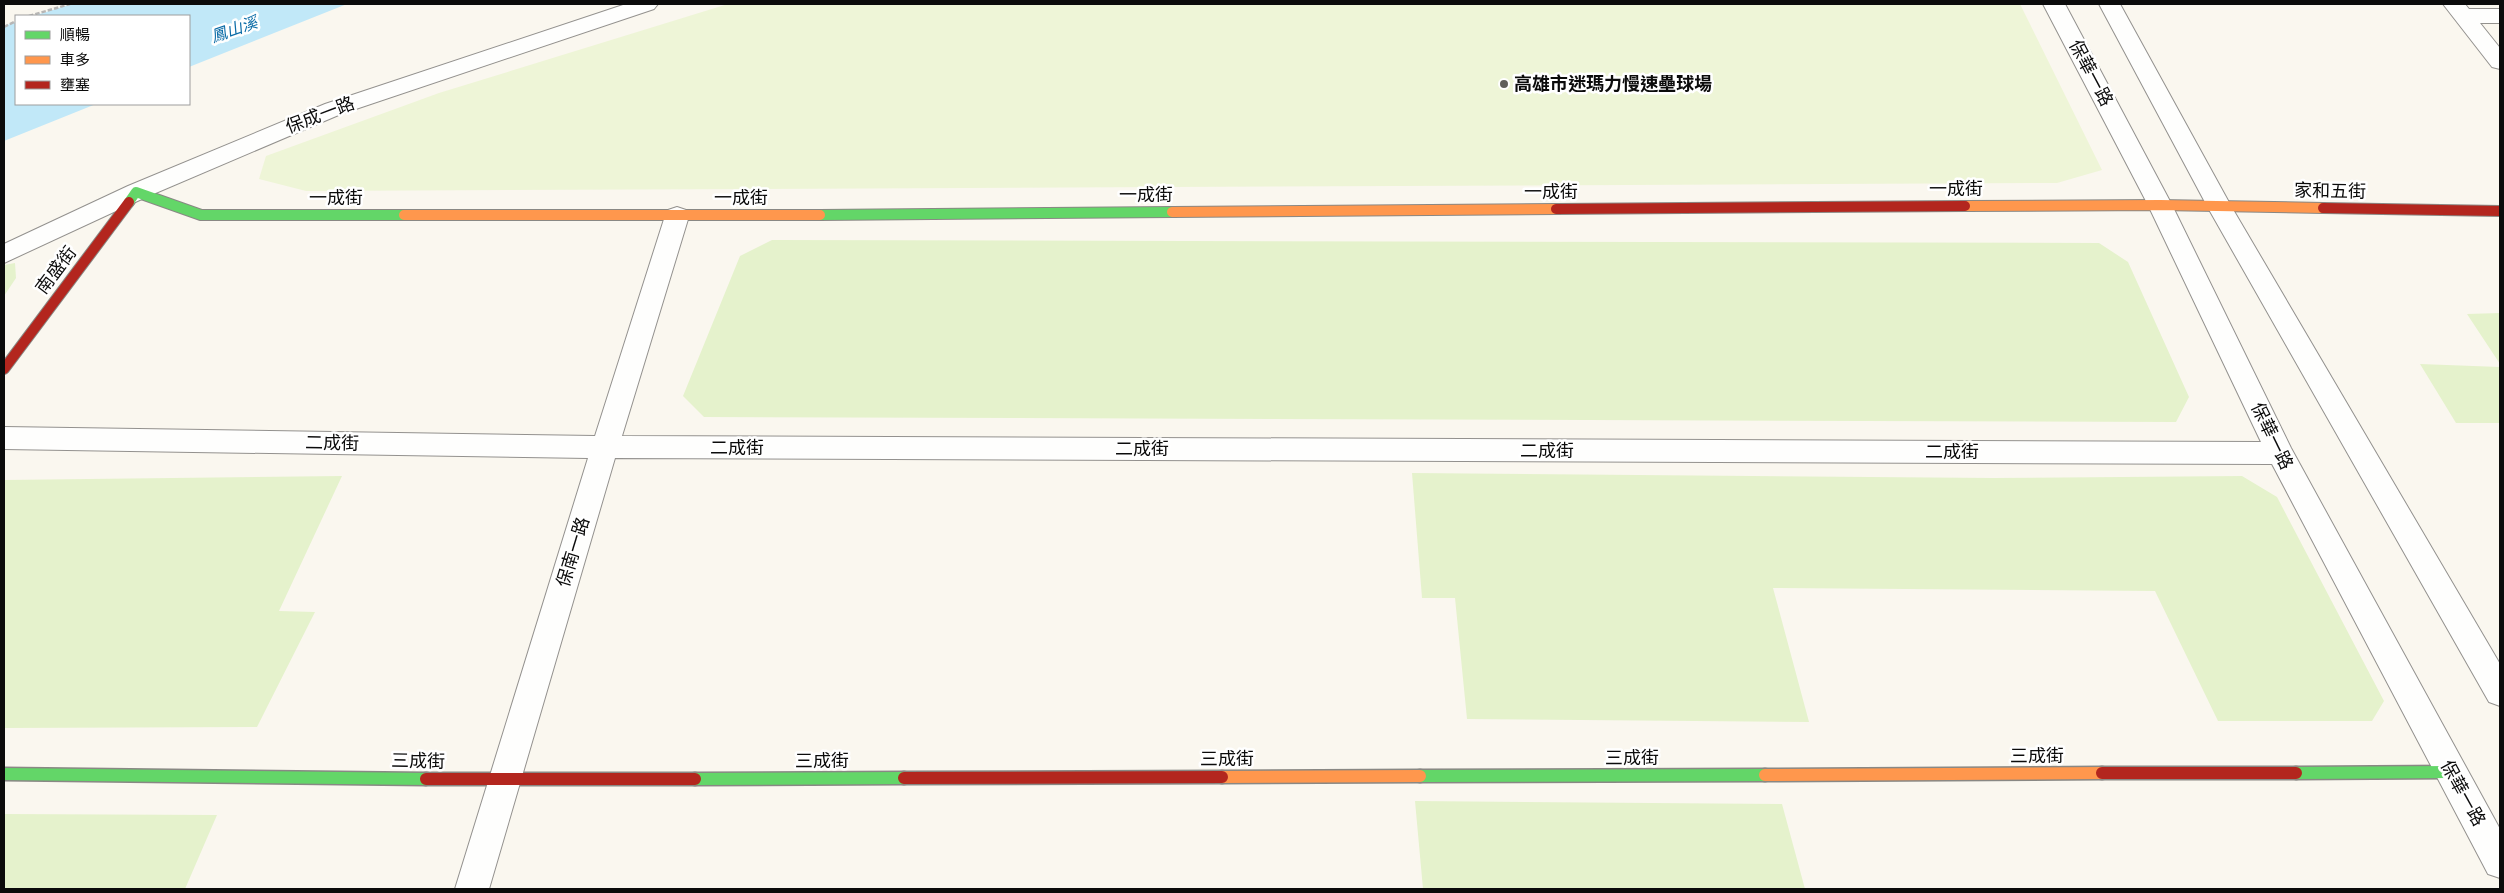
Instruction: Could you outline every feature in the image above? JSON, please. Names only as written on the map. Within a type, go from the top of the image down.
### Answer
[{"type":"street","name":"保成一路","points":[[4,254],[136,192],[332,109],[647,4]]},
{"type":"street","name":"保華一路","points":[[2054,4],[2160,205],[2280,453],[2500,862]]},
{"type":"street","points":[[2109,4],[2219,206],[2500,692]]},
{"type":"street","points":[[2459,10],[2500,16]]},
{"type":"street","points":[[2459,10],[2500,62]]},
{"type":"street","name":"一成街","points":[[136,192],[201,215],[677,216],[2160,205]]},
{"type":"street","name":"南盛街","points":[[4,369],[136,192]]},
{"type":"street","name":"家和五街","points":[[2160,205],[2500,211]]},
{"type":"street","name":"保南一路","points":[[472,889],[605,447],[677,216]]},
{"type":"street","name":"二成街","points":[[4,438],[605,447],[2280,453]]},
{"type":"street","name":"三成街","points":[[4,774],[505,780],[2451,772]]},
{"type":"path","points":[[32,15],[70,4]]},
{"type":"green space","points":[[728,4],[2020,4],[2102,170],[2057,183],[306,191],[259,179],[266,156],[439,93]]},
{"type":"green space","points":[[772,240],[2099,243],[2128,262],[2189,397],[2176,422],[704,417],[683,396],[740,256]]},
{"type":"green space","points":[[15,263],[16,278],[4,296],[4,265]]},
{"type":"green space","points":[[2500,313],[2500,364],[2467,314]]},
{"type":"green space","points":[[2420,364],[2500,367],[2500,423],[2456,423]]},
{"type":"green space","points":[[1412,473],[1993,478],[2242,476],[2277,497],[2384,701],[2372,721],[2218,721],[2155,591],[1773,588],[1809,722],[1467,719],[1455,598],[1422,598]]},
{"type":"green space","points":[[342,476],[279,611],[315,612],[257,727],[4,728],[4,480]]},
{"type":"green space","points":[[1415,801],[1782,804],[1805,889],[1423,889]]},
{"type":"green space","points":[[4,814],[217,815],[185,889],[4,889]]},
{"type":"water","name":"鳳山溪","points":[[72,4],[347,4],[190,67],[190,15],[36,15]]},
{"type":"water","points":[[15,22],[15,105],[94,105],[4,141],[4,26]]},
{"type":"traffic: fast","points":[[129,202],[136,192],[201,215],[404,215]]},
{"type":"traffic: fast","points":[[820,215],[1172,212]]},
{"type":"traffic: fast","points":[[2296,773],[2451,772]]},
{"type":"traffic: fast","points":[[4,774],[426,779]]},
{"type":"traffic: fast","points":[[1420,776],[1765,775]]},
{"type":"traffic: fast","points":[[695,779],[904,778]]},
{"type":"traffic: slow","points":[[1965,206],[2160,205],[2323,208]]},
{"type":"traffic: slow","points":[[1172,212],[1556,209]]},
{"type":"traffic: slow","points":[[404,215],[820,215]]},
{"type":"traffic: slow","points":[[1765,775],[2102,773]]},
{"type":"traffic: slow","points":[[1222,777],[1420,776]]},
{"type":"traffic: jam","points":[[4,369],[129,202]]},
{"type":"traffic: jam","points":[[1556,209],[1965,206]]},
{"type":"traffic: jam","points":[[2323,208],[2500,211]]},
{"type":"traffic: jam","points":[[2102,773],[2296,773]]},
{"type":"traffic: jam","points":[[904,778],[1222,777]]},
{"type":"traffic: jam","points":[[426,779],[695,779]]},
{"type":"place","name":"高雄市迷瑪力慢速壘球場","points":[[1504,84]]}]
